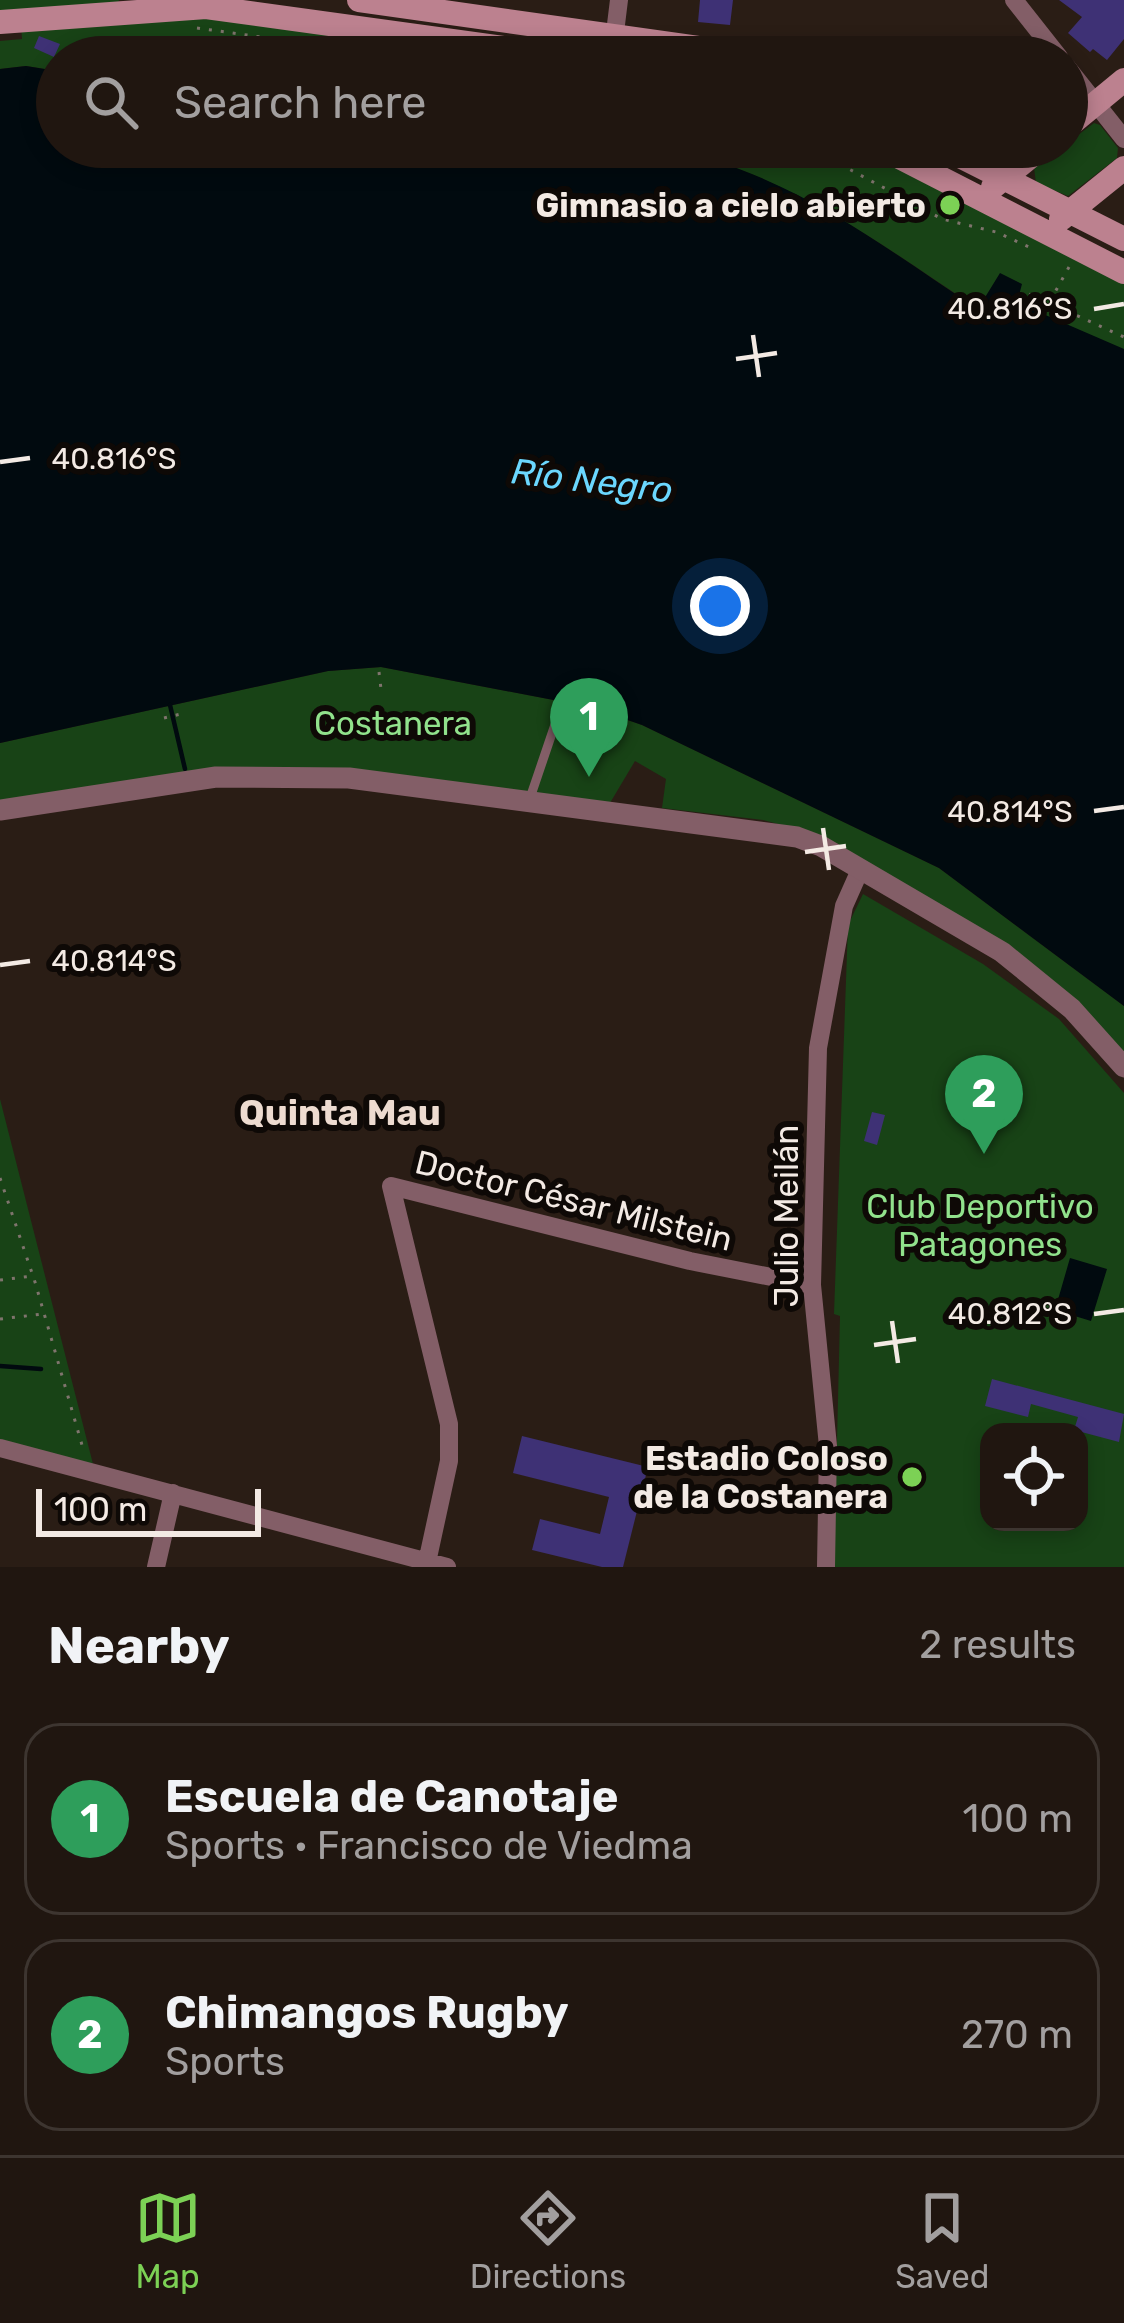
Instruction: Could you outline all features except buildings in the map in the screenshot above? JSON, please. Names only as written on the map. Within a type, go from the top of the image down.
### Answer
[{"type":"main road","points":[[358,0],[562,36]]},
{"type":"main road","points":[[0,22],[127,6],[268,8],[440,36]]},
{"type":"main road","points":[[1088,110],[1124,80]]},
{"type":"main road","points":[[921,168],[980,198],[1038,240],[1124,272]]},
{"type":"main road","points":[[984,168],[1124,239]]},
{"type":"main road","points":[[980,198],[1016,168]]},
{"type":"main road","points":[[1038,240],[1124,169]]},
{"type":"street","points":[[614,36],[619,0]]},
{"type":"street","points":[[1014,0],[1042,36]]},
{"type":"street","points":[[1088,94],[1124,140]]},
{"type":"street","points":[[0,810],[248,775],[349,778],[761,829],[821,846],[1002,952],[1072,1009],[1124,1067]]},
{"type":"street","name":"Julio Meilán","points":[[826,1567],[829,1447],[812,1286],[818,1048],[844,906],[860,870]]},
{"type":"street","name":"Doctor César Milstein","points":[[433,1565],[449,1461],[449,1424],[392,1186],[690,1262],[812,1286]]},
{"type":"street","points":[[0,1448],[433,1565]]},
{"type":"street","points":[[156,1567],[173,1493]]},
{"type":"lane","points":[[529,801],[563,701]]},
{"type":"path","points":[[190,27],[254,36]]},
{"type":"path","points":[[847,168],[942,219],[1038,240]]},
{"type":"path","points":[[1048,304],[1069,267],[1058,261]]},
{"type":"path","points":[[1029,294],[1124,338]]},
{"type":"path","points":[[379,672],[381,688]]},
{"type":"path","points":[[164,718],[185,713]]},
{"type":"path","points":[[0,1178],[89,1472]]},
{"type":"path","points":[[0,1280],[33,1276]]},
{"type":"path","points":[[0,1319],[44,1314]]},
{"type":"green space","points":[[0,0],[119,0],[118,4],[0,15]]},
{"type":"green space","points":[[205,12],[376,36],[36,36],[36,68],[0,69],[0,41],[22,39],[21,25]]},
{"type":"green space","points":[[1100,125],[1118,148],[1117,158],[1068,196],[1036,183],[1034,168],[1088,168],[1088,128]]},
{"type":"green space","points":[[736,168],[908,168],[1124,279],[1124,372],[1027,307],[1018,299],[1021,284],[1000,274],[981,304],[974,306],[864,233]]},
{"type":"green space","name":"Costanera","points":[[381,667],[590,707],[642,725],[939,868],[1124,1006],[1124,1056],[1079,1004],[820,835],[763,820],[662,808],[666,779],[635,761],[610,803],[349,770],[0,802],[0,743],[328,671]]},
{"type":"green space","name":"Club Deportivo Patagones","points":[[863,894],[983,964],[1059,1019],[1124,1093],[1124,1567],[834,1567],[840,1316],[834,1314],[848,925]]},
{"type":"green space","points":[[0,1099],[93,1464],[0,1442]]},
{"type":"water","name":"Río Negro","points":[[36,68],[36,168],[736,168],[827,211],[973,306],[981,304],[1000,273],[1022,284],[1018,299],[1027,307],[1124,349],[1124,1006],[939,868],[642,725],[590,707],[381,667],[328,671],[0,743],[0,69]]},
{"type":"water","points":[[1070,1258],[1107,1269],[1091,1321],[1055,1310]]},
{"type":"waterway","points":[[170,705],[185,769]]},
{"type":"waterway","points":[[0,1366],[41,1369]]},
{"type":"place","name":"Gimnasio a cielo abierto","points":[[950,205]]},
{"type":"place","name":"Escuela de Canotaje","points":[[589,777]]},
{"type":"place","name":"Chimangos Rugby","points":[[984,1154]]},
{"type":"place","name":"Estadio Coloso de la Costanera","points":[[912,1477]]},
{"type":"district","name":"Quinta Mau","points":[[340,1112]]}]
